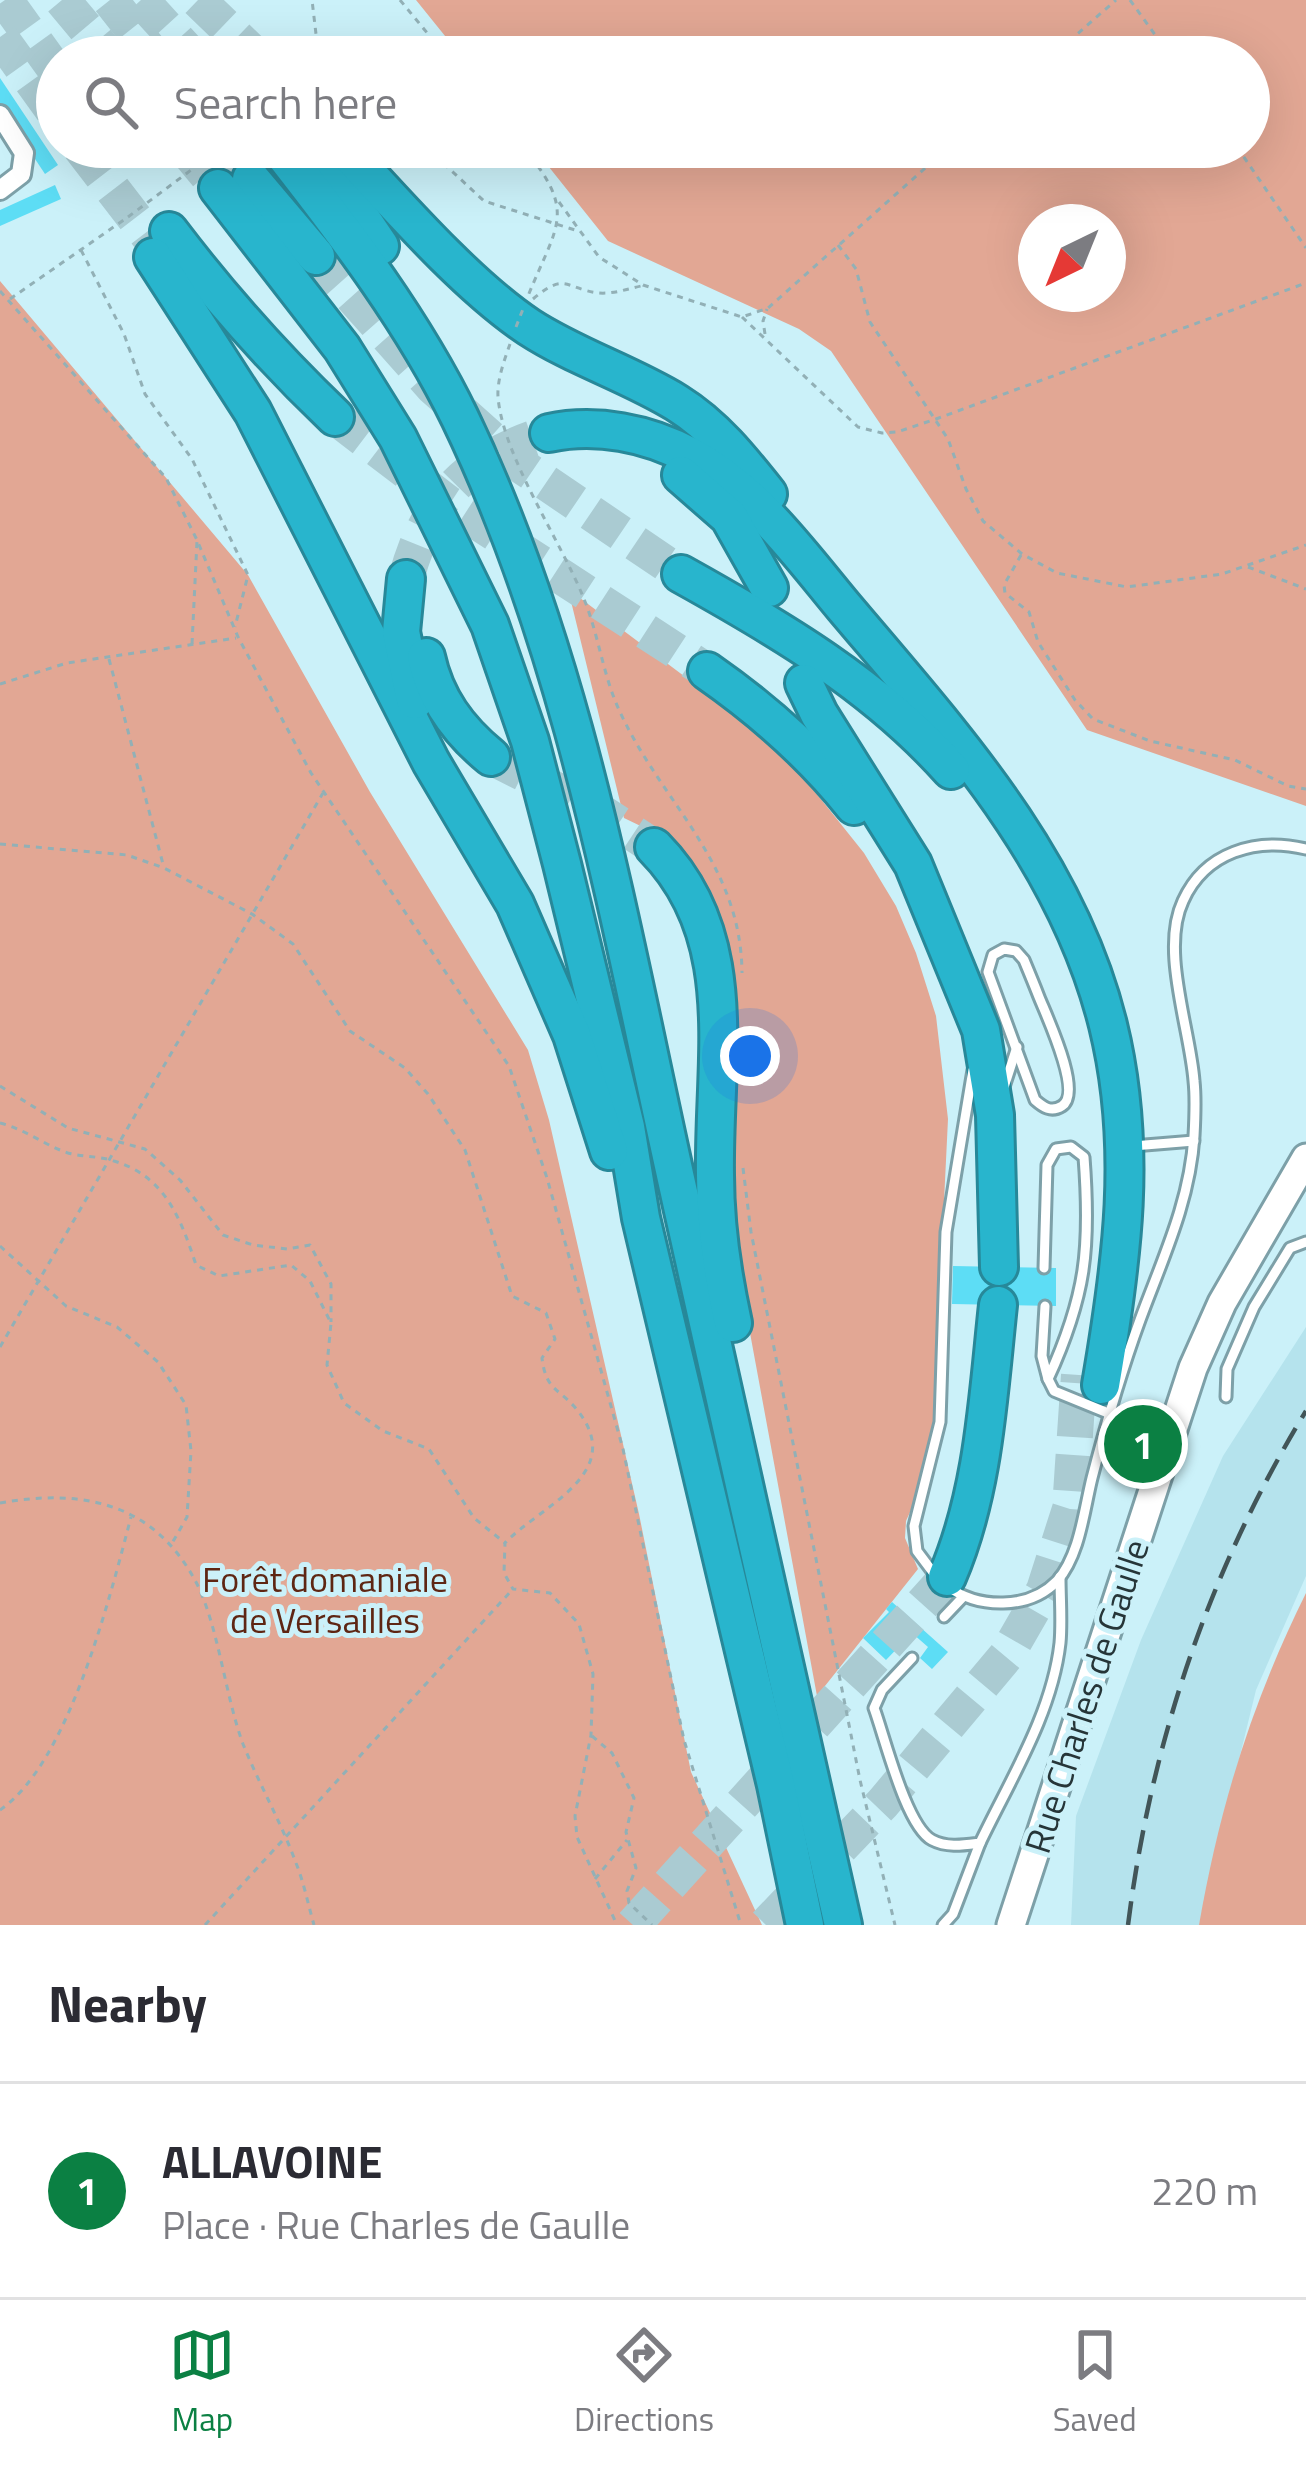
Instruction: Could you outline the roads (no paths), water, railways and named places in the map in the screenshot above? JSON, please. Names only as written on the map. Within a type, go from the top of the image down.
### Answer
[{"type":"highway","points":[[316,168],[364,219],[411,298],[406,324],[458,414],[508,526],[562,685],[843,1925]]},
{"type":"highway","points":[[364,168],[508,311],[551,340],[675,402],[714,431],[752,473],[1011,813],[1071,919],[1108,1028],[1126,1146],[1122,1256],[1084,1388]]},
{"type":"highway","points":[[316,256],[235,183],[398,438],[490,625],[524,721],[626,1127],[641,1218],[805,1925]]},
{"type":"highway","points":[[333,424],[224,303],[161,246],[253,412],[431,762],[515,904]]},
{"type":"highway","points":[[769,588],[736,527],[691,482],[651,460],[552,443],[602,430],[651,438],[714,470],[776,527],[922,698]]},
{"type":"highway","points":[[681,574],[799,641],[908,725],[988,815],[1044,910],[1078,990],[1096,1067],[1106,1148],[1105,1240],[1084,1388]]},
{"type":"highway","points":[[491,757],[459,727],[435,687],[415,586],[401,632],[417,706],[515,904],[572,1034],[622,1194],[641,1218]]},
{"type":"highway","points":[[707,670],[786,731],[824,768],[896,863],[994,1021],[999,1267]]},
{"type":"highway","points":[[804,683],[913,864],[964,978]]},
{"type":"highway","points":[[654,848],[691,892],[707,931],[714,968],[716,1225],[737,1339],[717,1354]]},
{"type":"highway","points":[[955,1587],[979,1469],[998,1305]]},
{"type":"highway","points":[[776,1785],[767,1815],[790,1925]]},
{"type":"main road","name":"Rue Charles de Gaulle","points":[[1015,1920],[1193,1369],[1222,1303],[1306,1158]]},
{"type":"street","points":[[0,115],[24,153],[21,174],[0,190]]},
{"type":"lane","points":[[1084,1388],[1175,1230],[1194,1142],[1194,1082],[1174,942],[1180,905],[1202,872],[1234,850],[1272,844],[1306,849]]},
{"type":"lane","points":[[994,1021],[1017,1047],[1035,1100],[1052,1109],[1064,1105],[1071,1088],[1024,960],[1016,951],[1004,949],[993,955],[988,966],[994,1021],[946,1232],[940,1422],[913,1537],[924,1563],[955,1587],[996,1603],[1024,1600],[1060,1577]]},
{"type":"lane","points":[[995,1115],[1017,1047]]},
{"type":"lane","points":[[1126,1146],[1194,1142]]},
{"type":"lane","points":[[943,1925],[953,1913],[980,1843],[1039,1721],[1060,1642],[1060,1577],[1073,1551],[1084,1388],[1074,1323],[1085,1263],[1087,1197],[1084,1157],[1071,1147],[1056,1149],[1047,1165],[1044,1268]]},
{"type":"lane","points":[[1226,1397],[1227,1369],[1254,1307],[1290,1248],[1306,1242]]},
{"type":"lane","points":[[1045,1306],[1042,1356],[1084,1388]]},
{"type":"lane","points":[[944,1618],[955,1587]]},
{"type":"lane","points":[[912,1658],[882,1690],[874,1708],[914,1819],[921,1831],[943,1844],[980,1843]]},
{"type":"tunnel","points":[[5,0],[36,43]]},
{"type":"tunnel","points":[[62,0],[92,36]]},
{"type":"tunnel","points":[[110,0],[138,36]]},
{"type":"tunnel","points":[[141,0],[174,36]]},
{"type":"tunnel","points":[[198,0],[235,36]]},
{"type":"tunnel","points":[[0,37],[36,87]]},
{"type":"tunnel","points":[[96,168],[160,251]]},
{"type":"tunnel","points":[[201,168],[218,188]]},
{"type":"tunnel","points":[[242,168],[251,179]]},
{"type":"tunnel","points":[[316,256],[433,387],[523,467],[681,574]]},
{"type":"tunnel","points":[[335,417],[448,503],[707,671]]},
{"type":"tunnel","points":[[406,579],[426,525],[456,485],[496,455],[549,433]]},
{"type":"tunnel","points":[[491,757],[604,814],[654,847]]},
{"type":"tunnel","points":[[766,1925],[883,1803],[1006,1656],[1044,1590],[1070,1509],[1079,1375]]},
{"type":"tunnel","points":[[633,1925],[947,1577]]},
{"type":"railway","points":[[1128,1925],[1152,1790],[1190,1658],[1241,1532],[1306,1411]]},
{"type":"place","name":"ALLAVOINE","points":[[1143,1444]]},
{"type":"park label","name":"Forêt domaniale de Versailles","points":[[325,1598]]}]
